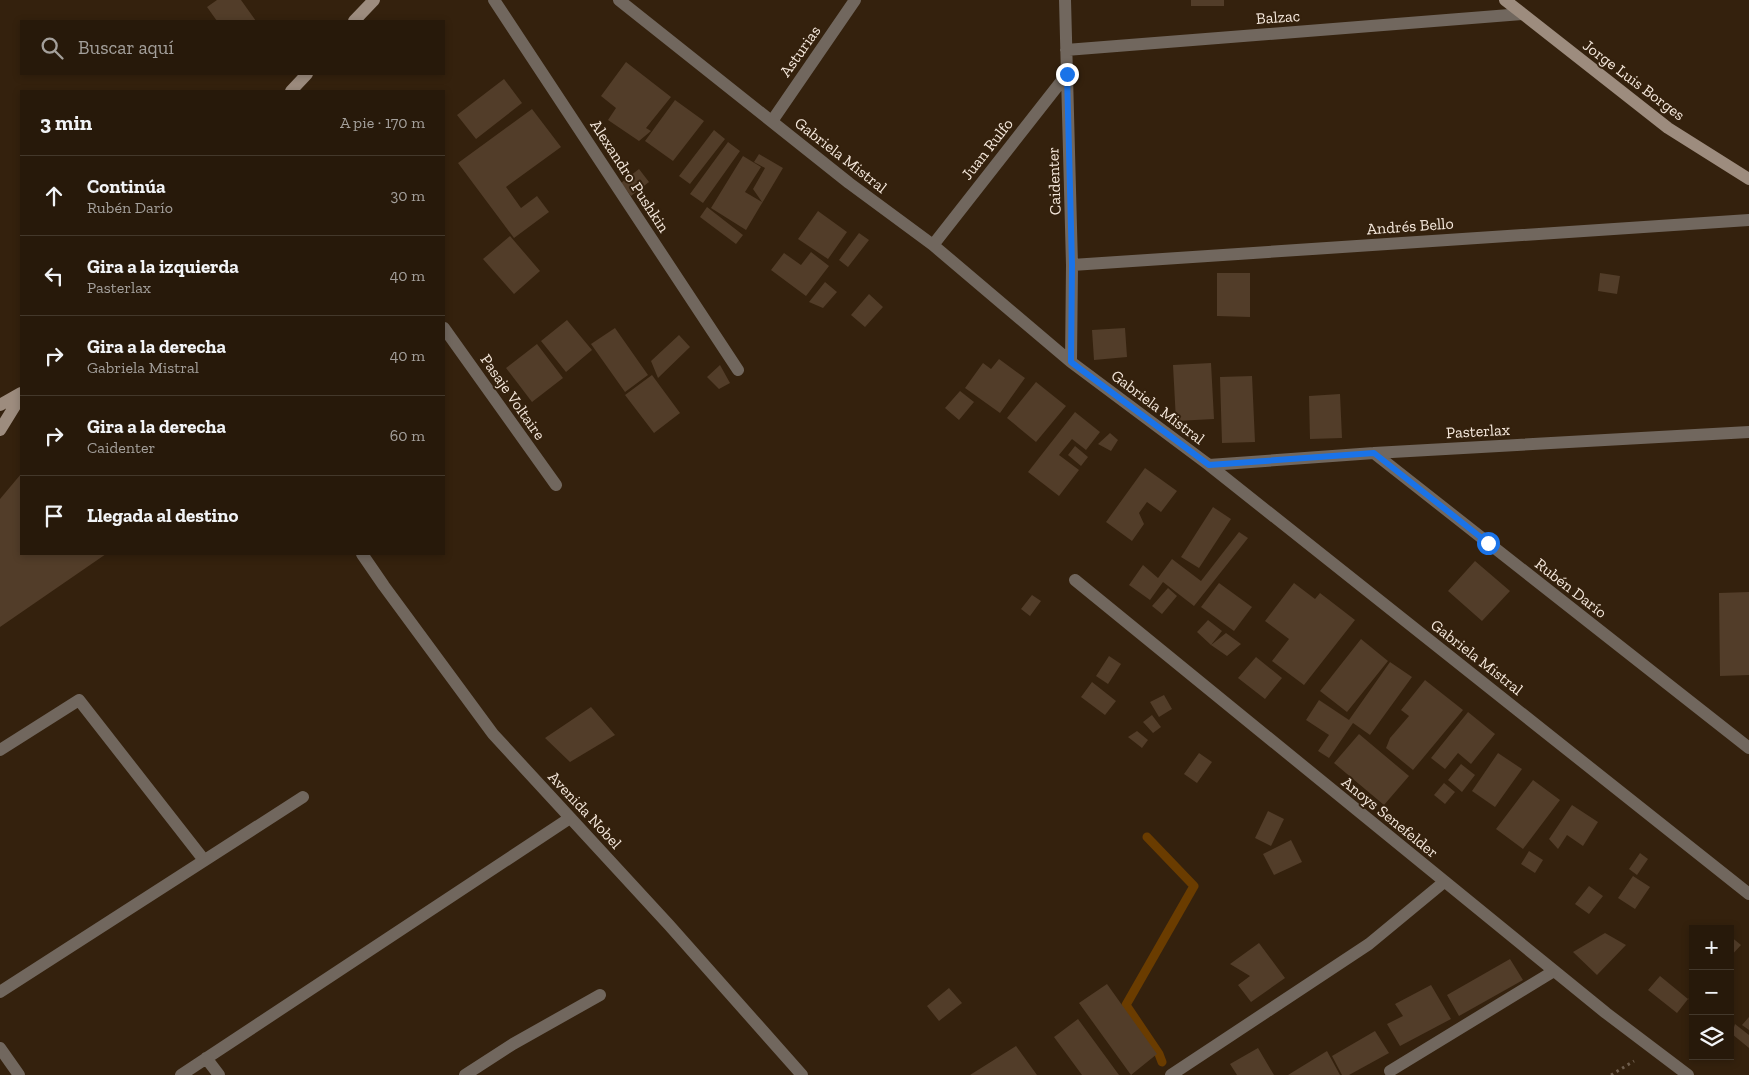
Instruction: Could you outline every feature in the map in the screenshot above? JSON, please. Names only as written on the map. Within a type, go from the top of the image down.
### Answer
[{"type":"street","points":[[355,20],[374,0]]},
{"type":"street","name":"Alexandro Pushkin","points":[[494,0],[738,370]]},
{"type":"street","name":"Gabriela Mistral","points":[[619,0],[850,183],[933,245],[1071,362],[1209,465],[1749,894]]},
{"type":"street","name":"Asturias","points":[[772,121],[855,0]]},
{"type":"street","name":"Caidenter","points":[[1065,0],[1072,265],[1071,362]]},
{"type":"street","name":"Jorge Luis Borges","points":[[1505,0],[1668,128],[1749,179]]},
{"type":"street","name":"Balzac","points":[[1066,50],[1522,14]]},
{"type":"street","name":"Juan Rulfo","points":[[933,245],[1067,74]]},
{"type":"street","points":[[292,90],[306,75]]},
{"type":"street","name":"Andrés Bello","points":[[1072,265],[1749,220]]},
{"type":"street","name":"Pasaje Voltaire","points":[[445,329],[556,486]]},
{"type":"street","points":[[0,405],[20,393]]},
{"type":"street","points":[[0,430],[20,398]]},
{"type":"street","name":"Pasterlax","points":[[1209,465],[1374,453],[1749,432]]},
{"type":"street","name":"Rubén Darío","points":[[1374,453],[1749,748]]},
{"type":"street","name":"Avenida Nobel","points":[[363,555],[494,734],[802,1075]]},
{"type":"street","name":"Anoys Senefelder","points":[[1075,580],[1606,1013],[1688,1075]]},
{"type":"street","points":[[0,750],[79,700],[204,860]]},
{"type":"street","points":[[0,992],[303,796]]},
{"type":"street","points":[[181,1075],[570,818]]},
{"type":"street","points":[[1171,1075],[1369,944],[1444,882]]},
{"type":"street","points":[[1390,1071],[1554,971]]},
{"type":"street","points":[[465,1075],[513,1044],[600,995]]},
{"type":"street","points":[[0,1048],[19,1075]]},
{"type":"street","points":[[206,1058],[219,1075]]},
{"type":"building","points":[[217,0],[241,0],[255,20],[216,20],[207,7]]},
{"type":"building","points":[[1191,0],[1224,0],[1224,6],[1191,6]]},
{"type":"building","points":[[626,62],[671,97],[646,128],[651,131],[639,141],[608,120],[616,108],[601,96]]},
{"type":"building","points":[[504,79],[522,103],[476,139],[457,115]]},
{"type":"building","points":[[675,100],[704,121],[673,161],[645,141]]},
{"type":"building","points":[[532,109],[561,147],[506,187],[521,208],[537,196],[549,212],[514,238],[458,163]]},
{"type":"building","points":[[714,130],[725,139],[690,184],[679,176]]},
{"type":"building","points":[[728,142],[740,151],[703,203],[690,194]]},
{"type":"building","points":[[759,154],[783,168],[746,230],[711,208],[743,156],[761,167],[745,192],[762,202],[753,189],[765,168],[754,162]]},
{"type":"building","points":[[639,169],[649,182],[631,196],[621,183]]},
{"type":"building","points":[[707,207],[743,235],[736,244],[700,217]]},
{"type":"building","points":[[818,211],[847,232],[828,259],[798,239]]},
{"type":"building","points":[[859,233],[869,240],[848,267],[839,260]]},
{"type":"building","points":[[510,236],[540,271],[514,294],[483,259]]},
{"type":"building","points":[[811,252],[829,266],[806,296],[771,270],[784,253],[801,265]]},
{"type":"building","points":[[1217,273],[1250,273],[1250,317],[1217,316]]},
{"type":"building","points":[[1600,273],[1620,276],[1617,294],[1598,291]]},
{"type":"building","points":[[825,282],[837,292],[823,308],[809,302]]},
{"type":"building","points":[[869,294],[883,307],[865,327],[851,315]]},
{"type":"building","points":[[567,320],[592,350],[566,372],[541,341]]},
{"type":"building","points":[[615,328],[648,375],[625,392],[591,344]]},
{"type":"building","points":[[1125,328],[1127,357],[1094,360],[1092,330]]},
{"type":"building","points":[[679,335],[690,347],[658,378],[651,361]]},
{"type":"building","points":[[537,344],[563,378],[532,402],[506,368]]},
{"type":"building","points":[[999,359],[1025,378],[1000,413],[965,388],[983,363],[991,369]]},
{"type":"building","points":[[1211,363],[1214,419],[1176,421],[1173,365]]},
{"type":"building","points":[[720,365],[730,383],[719,389],[707,377]]},
{"type":"building","points":[[652,375],[680,413],[654,433],[625,395]]},
{"type":"building","points":[[1252,376],[1255,442],[1222,443],[1220,377]]},
{"type":"building","points":[[1036,382],[1066,406],[1036,442],[1007,418]]},
{"type":"building","points":[[960,391],[974,402],[959,420],[945,408]]},
{"type":"building","points":[[1340,394],[1342,438],[1310,439],[1309,396]]},
{"type":"building","points":[[1075,412],[1100,432],[1086,450],[1072,439],[1059,455],[1079,470],[1059,496],[1028,472]]},
{"type":"building","points":[[1110,433],[1118,440],[1111,451],[1098,444]]},
{"type":"building","points":[[1075,446],[1088,457],[1081,466],[1068,455]]},
{"type":"building","points":[[1145,468],[1177,491],[1161,512],[1147,502],[1139,513],[1144,524],[1132,541],[1106,522]]},
{"type":"building","points":[[20,475],[20,555],[105,555],[0,627],[0,499]]},
{"type":"building","points":[[1213,507],[1231,519],[1199,568],[1181,557]]},
{"type":"building","points":[[1239,532],[1248,538],[1194,606],[1163,582],[1150,600],[1129,585],[1143,565],[1158,578],[1172,559],[1201,581]]},
{"type":"building","points":[[1475,561],[1510,591],[1482,621],[1448,591]]},
{"type":"building","points":[[1219,583],[1252,607],[1234,631],[1201,607]]},
{"type":"building","points":[[1294,583],[1315,599],[1320,593],[1355,620],[1304,685],[1272,661],[1289,639],[1265,621]]},
{"type":"building","points":[[1168,588],[1177,596],[1162,614],[1152,606]]},
{"type":"building","points":[[1749,592],[1749,675],[1720,676],[1719,593]]},
{"type":"building","points":[[1032,595],[1041,601],[1030,616],[1021,609]]},
{"type":"building","points":[[1208,620],[1222,631],[1211,645],[1197,632]]},
{"type":"building","points":[[1226,633],[1241,644],[1227,656],[1211,645]]},
{"type":"building","points":[[1361,639],[1388,661],[1347,712],[1320,691]]},
{"type":"building","points":[[1109,656],[1121,664],[1108,684],[1096,676]]},
{"type":"building","points":[[1256,657],[1282,678],[1265,699],[1238,678]]},
{"type":"building","points":[[1390,662],[1412,677],[1370,735],[1353,723],[1329,758],[1318,751],[1329,735],[1306,720],[1319,700],[1349,720]]},
{"type":"building","points":[[1425,680],[1463,710],[1413,770],[1386,748],[1390,738],[1409,716],[1401,710]]},
{"type":"building","points":[[1092,682],[1116,701],[1105,715],[1081,697]]},
{"type":"building","points":[[1164,695],[1172,709],[1159,717],[1150,702]]},
{"type":"building","points":[[591,707],[615,735],[570,762],[545,738]]},
{"type":"building","points":[[1468,712],[1495,734],[1471,764],[1458,753],[1445,769],[1431,758]]},
{"type":"building","points":[[1152,715],[1161,727],[1153,733],[1143,722]]},
{"type":"building","points":[[1137,731],[1148,740],[1142,748],[1128,737]]},
{"type":"building","points":[[1359,734],[1409,776],[1384,805],[1334,763]]},
{"type":"building","points":[[1199,753],[1212,762],[1197,783],[1184,774]]},
{"type":"building","points":[[1498,753],[1522,769],[1495,807],[1472,791]]},
{"type":"building","points":[[1461,764],[1475,775],[1462,792],[1448,780]]},
{"type":"building","points":[[1533,780],[1560,800],[1523,849],[1496,829]]},
{"type":"building","points":[[1444,783],[1455,792],[1445,804],[1434,795]]},
{"type":"building","points":[[1572,805],[1598,822],[1583,846],[1567,835],[1558,849],[1549,839]]},
{"type":"building","points":[[1268,811],[1284,819],[1271,846],[1255,838]]},
{"type":"building","points":[[1291,840],[1302,862],[1274,875],[1263,854]]},
{"type":"building","points":[[1529,851],[1543,860],[1535,873],[1521,864]]},
{"type":"building","points":[[1640,853],[1648,859],[1637,875],[1629,869]]},
{"type":"building","points":[[1633,876],[1650,887],[1635,909],[1618,898]]},
{"type":"building","points":[[1589,886],[1603,896],[1589,914],[1575,904]]},
{"type":"building","points":[[1605,933],[1626,945],[1597,975],[1573,952]]},
{"type":"building","points":[[1734,939],[1741,945],[1734,953]]},
{"type":"building","points":[[1259,943],[1285,978],[1251,1002],[1238,985],[1250,976],[1230,964]]},
{"type":"building","points":[[1510,959],[1523,980],[1459,1016],[1447,995]]},
{"type":"building","points":[[1660,976],[1688,999],[1677,1013],[1648,990]]},
{"type":"building","points":[[1107,984],[1157,1054],[1131,1075],[1079,1003]]},
{"type":"building","points":[[1431,985],[1451,1019],[1400,1046],[1387,1024],[1403,1016],[1395,1004]]},
{"type":"building","points":[[949,988],[962,1003],[939,1021],[927,1006]]},
{"type":"building","points":[[1749,1017],[1749,1030],[1742,1025]]},
{"type":"building","points":[[1078,1019],[1119,1075],[1082,1075],[1054,1037]]},
{"type":"building","points":[[1735,1024],[1749,1035],[1749,1048],[1734,1036]]},
{"type":"building","points":[[1375,1031],[1389,1053],[1349,1075],[1342,1075],[1332,1056]]},
{"type":"building","points":[[1016,1046],[1037,1075],[970,1075]]},
{"type":"building","points":[[1258,1048],[1274,1075],[1237,1075],[1230,1064]]},
{"type":"building","points":[[1327,1051],[1340,1075],[1288,1075]]},
{"type":"waterway","points":[[1147,837],[1194,886],[1126,1005],[1159,1054],[1162,1062]]},
{"type":"route","points":[[1067,74],[1072,265],[1071,362],[1209,465],[1374,453],[1488,543]]}]
